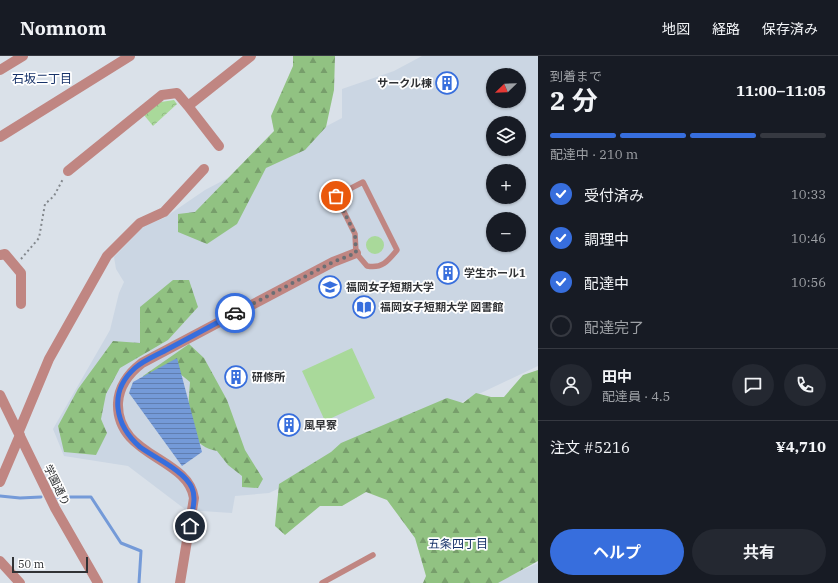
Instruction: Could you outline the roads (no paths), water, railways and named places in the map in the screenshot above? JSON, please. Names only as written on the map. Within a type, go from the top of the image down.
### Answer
[{"type":"street","points":[[0,70],[24,56]]},
{"type":"street","points":[[0,136],[119,59],[130,56]]},
{"type":"street","points":[[188,106],[251,56]]},
{"type":"street","points":[[68,171],[162,95],[177,93],[219,146]]},
{"type":"street","points":[[0,482],[49,359],[107,256],[140,223],[164,212],[204,169]]},
{"type":"street","points":[[180,583],[194,498],[193,489],[184,478],[141,447],[127,433],[118,415],[118,396],[121,387],[134,369],[142,363],[333,262],[356,253]]},
{"type":"street","points":[[0,255],[5,254],[21,273],[21,304]]},
{"type":"street","name":"学園通り","points":[[0,395],[20,433],[55,508],[98,583]]},
{"type":"street","points":[[0,561],[20,583]]},
{"type":"lane","points":[[363,182],[397,250],[385,264],[374,267],[363,264],[356,253],[355,234],[336,196],[363,182]]},
{"type":"lane","points":[[322,583],[373,555]]},
{"type":"water","points":[[177,358],[202,452],[182,466],[129,393],[133,382]]},
{"type":"waterway","points":[[0,496],[20,498],[41,497]]},
{"type":"waterway","points":[[57,497],[91,497],[121,543],[141,551],[139,583]]},
{"type":"place","name":"サークル棟","points":[[447,83]]},
{"type":"place","name":"学生ホール1","points":[[448,273]]},
{"type":"place","name":"福岡女子短期大学","points":[[330,287]]},
{"type":"place","name":"福岡女子短期大学 図書館","points":[[364,307]]},
{"type":"place","name":"研修所","points":[[236,377]]},
{"type":"place","name":"風早寮","points":[[289,425]]},
{"type":"district","name":"石坂二丁目","points":[[42,78]]},
{"type":"district","name":"五条四丁目","points":[[458,543]]}]
